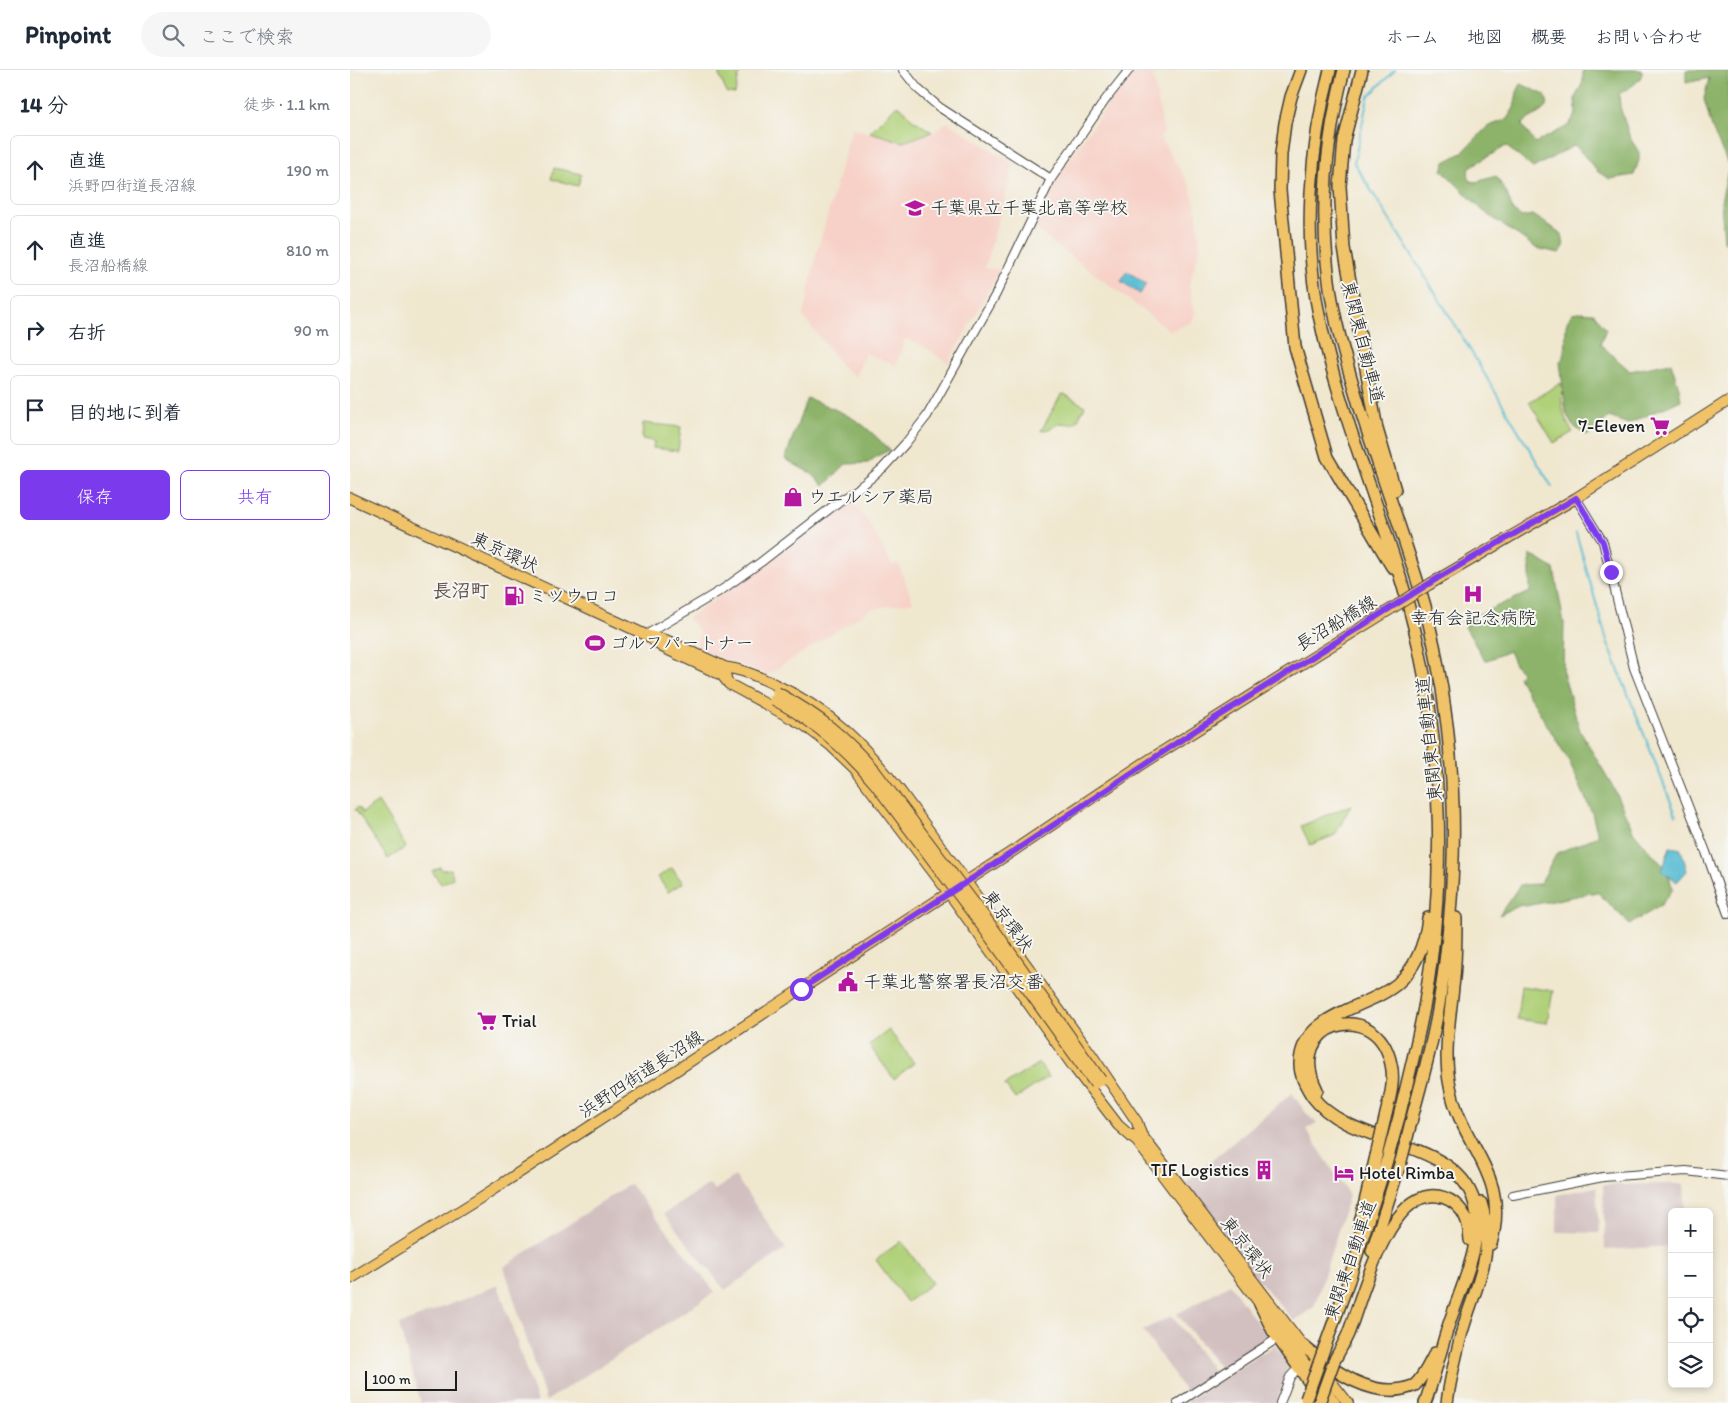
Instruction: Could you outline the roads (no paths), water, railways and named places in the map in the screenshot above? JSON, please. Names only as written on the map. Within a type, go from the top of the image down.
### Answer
[{"type":"highway","points":[[1301,70],[1285,123],[1281,154],[1280,190],[1295,347],[1327,457],[1403,586]]},
{"type":"highway","name":"東関東自動車道","points":[[1306,1401],[1351,1272],[1399,1117],[1425,1002],[1438,881],[1435,770],[1424,676],[1403,586],[1375,499],[1353,440],[1334,375],[1319,315],[1314,282],[1311,249],[1313,168],[1318,124],[1330,70]]},
{"type":"highway","name":"東関東自動車道","points":[[1320,1403],[1401,1161],[1430,1048],[1439,1005],[1450,921],[1454,864],[1452,770],[1446,712],[1433,637],[1416,576],[1349,372],[1334,312],[1329,280],[1325,231],[1326,170],[1332,124],[1344,70]]},
{"type":"highway","points":[[1362,70],[1346,131],[1342,158],[1340,186],[1344,248],[1377,429],[1412,548],[1416,576]]},
{"type":"highway","points":[[1432,1403],[1432,1391],[1448,1327],[1467,1274],[1476,1233],[1474,1200],[1462,1180],[1433,1157],[1367,1133],[1325,1110],[1307,1088],[1300,1066],[1301,1055],[1305,1045],[1311,1034],[1320,1025],[1330,1018],[1384,993],[1396,984],[1413,966],[1420,954],[1427,926],[1430,902],[1435,770]]},
{"type":"highway","points":[[1425,1403],[1462,1331],[1481,1279],[1497,1216],[1489,1176],[1478,1151],[1467,1135],[1459,1117],[1452,1098],[1448,1072],[1449,1029],[1454,984],[1456,936],[1454,864]]},
{"type":"highway","points":[[1324,1349],[1353,1250],[1376,1156],[1386,1114],[1391,1092],[1392,1065],[1382,1042],[1371,1030],[1357,1024],[1335,1026],[1325,1031],[1318,1038],[1309,1056],[1308,1067],[1317,1091],[1342,1114],[1356,1121],[1436,1151],[1457,1166],[1472,1184],[1482,1205],[1486,1231],[1485,1260],[1481,1279]]},
{"type":"highway","points":[[1334,1361],[1347,1335],[1368,1278],[1392,1224],[1398,1215],[1414,1200],[1424,1197],[1442,1197],[1450,1200],[1464,1213],[1470,1231],[1467,1274]]},
{"type":"highway","points":[[1260,1304],[1278,1338],[1324,1403]]},
{"type":"highway","points":[[1302,1345],[1352,1388],[1374,1398],[1385,1399],[1406,1393],[1416,1385],[1424,1374],[1448,1327]]},
{"type":"highway","points":[[1446,1403],[1462,1331]]},
{"type":"main road","name":"長沼船橋線","points":[[949,893],[1152,758],[1430,584],[1576,498],[1728,401]]},
{"type":"main road","name":"東京環状","points":[[350,498],[646,635],[666,640],[775,696],[836,741],[858,762],[876,784],[1335,1403]]},
{"type":"main road","points":[[738,668],[788,690],[842,726],[874,758],[1117,1092],[1137,1122],[1139,1138],[1118,1125],[868,785],[835,750],[804,725],[729,684],[722,670],[738,668]]},
{"type":"main road","name":"浜野四街道長沼線","points":[[350,1279],[461,1211],[949,893]]},
{"type":"main road","name":"東京環状","points":[[1139,1138],[1348,1403]]},
{"type":"street","points":[[903,70],[918,89],[939,107],[1051,179]]},
{"type":"street","points":[[646,635],[723,589],[753,567],[865,483],[883,468],[906,444],[927,416],[996,294],[1051,179],[1106,99],[1129,70]]},
{"type":"street","points":[[1576,498],[1603,542],[1634,668],[1706,852],[1728,914]]},
{"type":"street","points":[[1513,1195],[1603,1177],[1686,1171],[1728,1176]]},
{"type":"street","points":[[1178,1403],[1278,1338]]},
{"type":"street","points":[[1280,1403],[1290,1377],[1299,1367]]},
{"type":"water","points":[[1127,271],[1146,284],[1140,294],[1121,281]]},
{"type":"water","points":[[1670,847],[1681,849],[1687,871],[1677,882],[1662,871]]},
{"type":"waterway","points":[[1395,70],[1368,97],[1354,163],[1454,323],[1552,487]]},
{"type":"waterway","points":[[1576,533],[1607,641],[1676,815]]},
{"type":"place","name":"千葉県立千葉北高等学校","points":[[915,208]]},
{"type":"place","name":"7-Eleven","points":[[1660,426]]},
{"type":"place","name":"ウエルシア薬局","points":[[793,497]]},
{"type":"place","name":"幸有会記念病院","points":[[1473,594]]},
{"type":"place","name":"ミツウロコ","points":[[514,596]]},
{"type":"place","name":"ゴルフパートナー","points":[[595,643]]},
{"type":"place","name":"千葉北警察署長沼交番","points":[[848,982]]},
{"type":"place","name":"Trial","points":[[487,1021]]},
{"type":"place","name":"TIF Logistics","points":[[1264,1170]]},
{"type":"place","name":"Hotel Rimba","points":[[1344,1173]]},
{"type":"district","name":"長沼町","points":[[461,590]]}]
